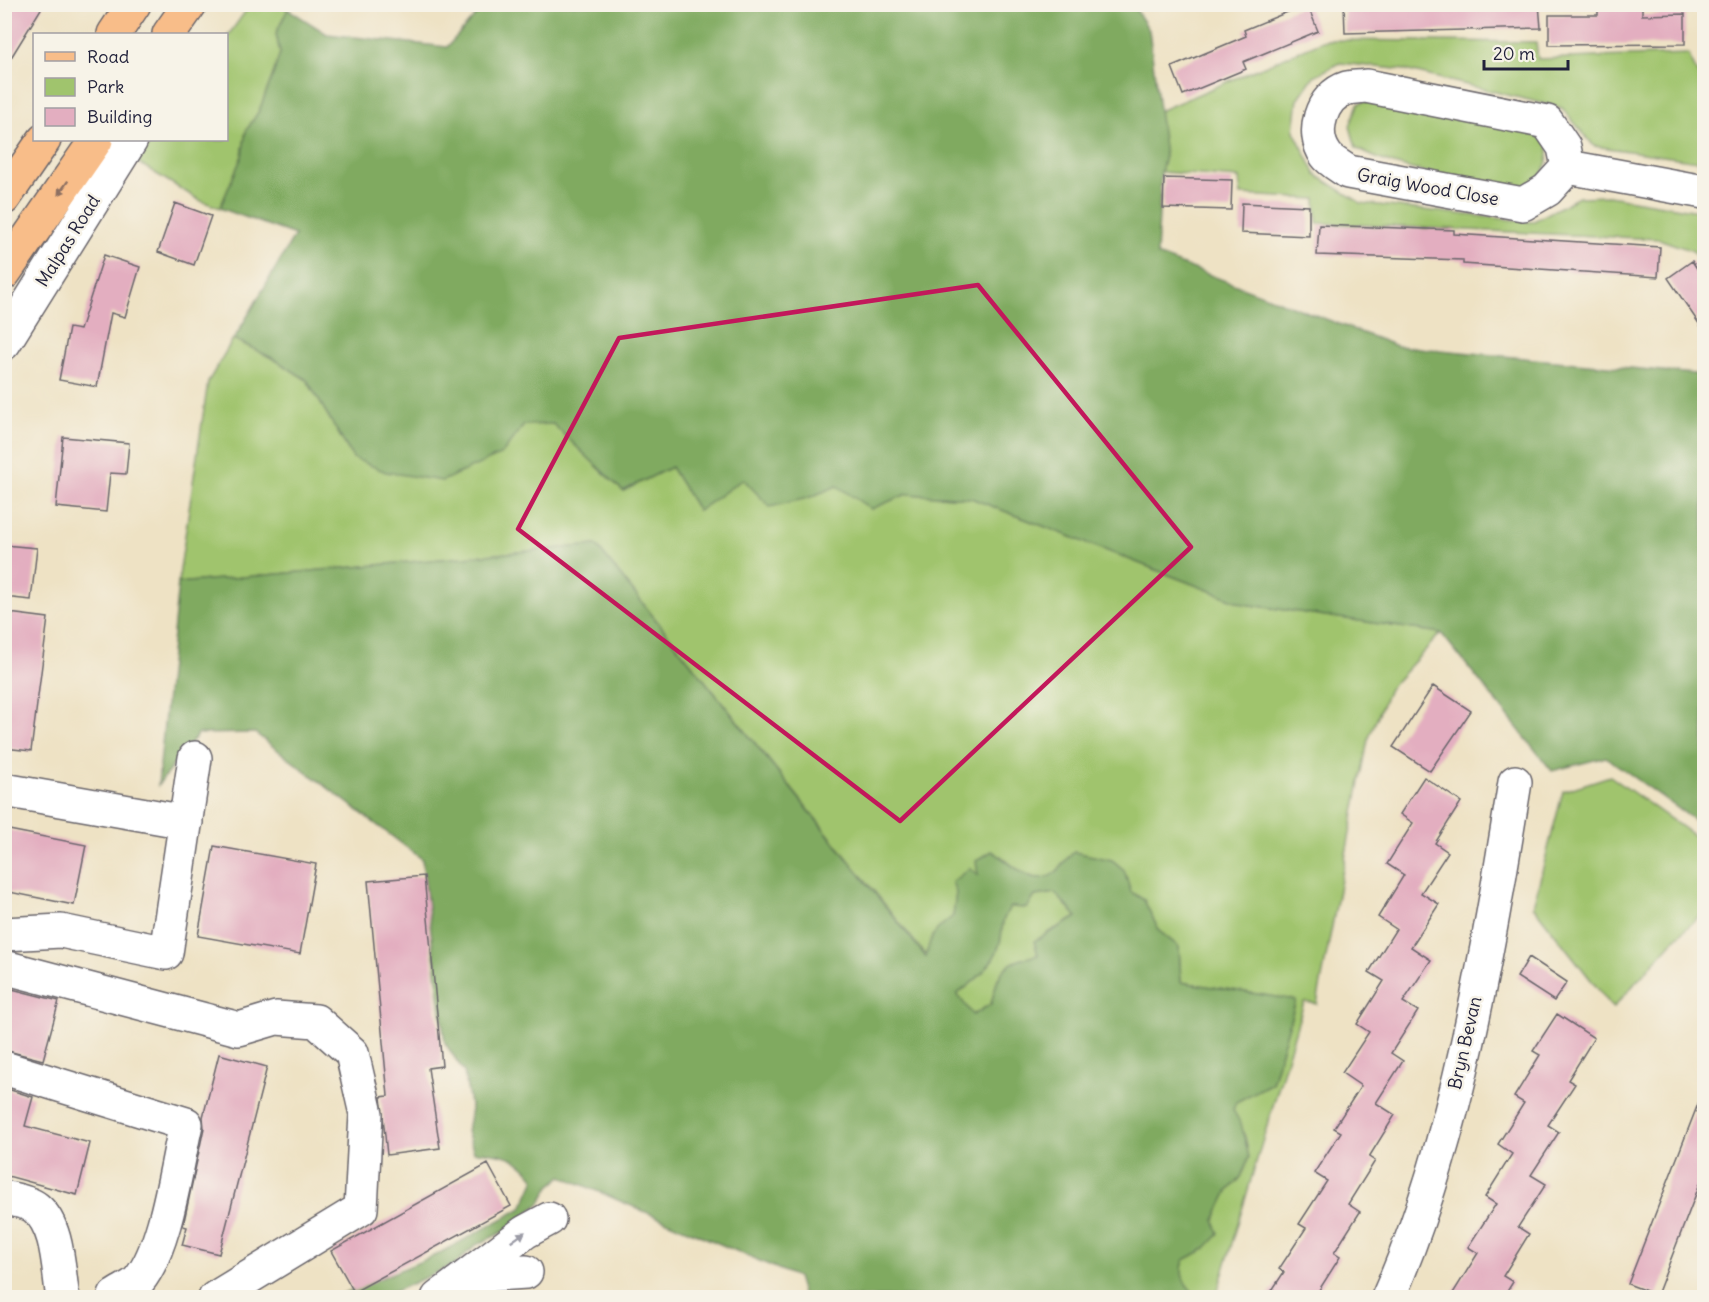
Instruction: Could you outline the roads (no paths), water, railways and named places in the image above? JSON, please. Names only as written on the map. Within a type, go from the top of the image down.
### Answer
[{"type":"main road","points":[[115,33],[134,4]]},
{"type":"main road","points":[[170,33],[190,4]]},
{"type":"main road","points":[[4,198],[43,141]]},
{"type":"main road","name":"Malpas Road","points":[[4,273],[95,141]]},
{"type":"street","name":"Graig Wood Close","points":[[1366,86],[1547,122],[1564,147],[1568,167],[1547,190],[1523,204],[1348,172],[1326,155],[1317,132],[1323,111],[1332,97],[1346,88],[1366,86]]},
{"type":"street","name":"Malpas Road","points":[[4,343],[130,141]]},
{"type":"street","points":[[1568,167],[1704,192]]},
{"type":"street","points":[[4,934],[62,931],[166,953],[195,758]]},
{"type":"street","name":"Bryn Bevan","points":[[1388,1298],[1415,1228],[1440,1147],[1467,1039],[1495,907],[1515,782]]},
{"type":"street","points":[[4,790],[186,822]]},
{"type":"street","points":[[4,967],[239,1029],[276,1018],[316,1021],[352,1053],[366,1114],[361,1209],[215,1298]]},
{"type":"street","points":[[4,1068],[186,1124],[161,1231],[151,1259],[138,1282],[117,1297],[62,1294],[58,1260],[47,1222],[35,1206],[4,1197]]},
{"type":"street","points":[[438,1298],[525,1232],[549,1219]]},
{"type":"street","points":[[465,1276],[526,1272]]}]
